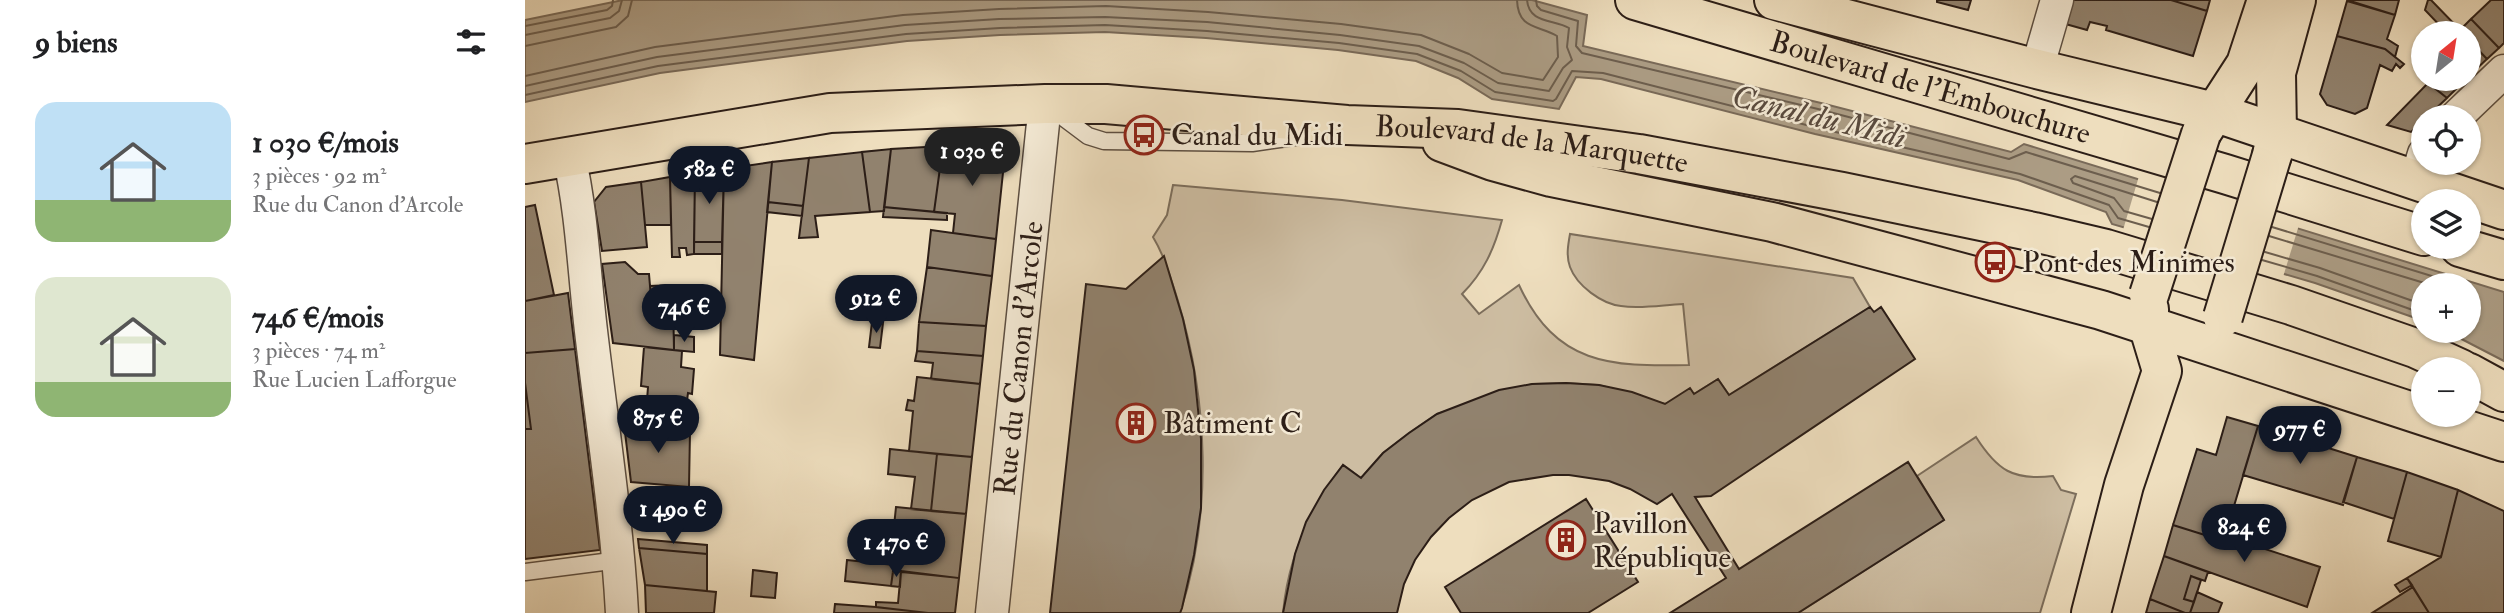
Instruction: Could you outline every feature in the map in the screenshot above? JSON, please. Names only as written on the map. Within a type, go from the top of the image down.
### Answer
[{"type":"main road","name":"Boulevard de l'Embouchure","points":[[1635,0],[2225,174],[2411,232]]},
{"type":"main road","points":[[1774,0],[2037,69],[2275,144],[2411,166]]},
{"type":"main road","points":[[2091,613],[2125,485],[2162,371],[2149,312],[2207,123],[2246,64],[2267,0]]},
{"type":"main road","points":[[2162,371],[2214,331],[2275,144],[2276,73],[2296,0]]},
{"type":"main road","name":"Boulevard de la Marquette","points":[[525,164],[830,113],[1045,104],[1106,104],[1347,125],[1458,129],[1639,155],[1842,192],[2034,232],[2194,274],[2373,332],[2435,357]]},
{"type":"main road","points":[[1347,125],[1449,144],[1493,161],[1551,177],[1772,222],[2101,310],[2149,312],[2214,331],[2504,442]]},
{"type":"main road","points":[[2436,175],[2504,210]]},
{"type":"main road","points":[[2481,253],[2504,260]]},
{"type":"main road","points":[[2481,380],[2504,392]]},
{"type":"street","points":[[2037,69],[2057,0]]},
{"type":"street","points":[[2468,105],[2504,71]]},
{"type":"street","name":"Rue du Canon d'Arcole","points":[[992,613],[1045,104]]},
{"type":"street","points":[[569,156],[577,192],[588,311],[619,560],[622,613]]},
{"type":"lane","points":[[525,572],[619,560]]},
{"type":"shaded area","points":[[1173,185],[1342,200],[1502,220],[1487,260],[1462,294],[1479,314],[1519,285],[1550,332],[1568,346],[1588,356],[1610,362],[1689,365],[1683,304],[1629,307],[1614,305],[1598,298],[1573,274],[1568,255],[1570,234],[1853,278],[1870,307],[1729,395],[1718,379],[1694,394],[1665,404],[1599,385],[1532,384],[1437,414],[1383,453],[1361,478],[1343,465],[1320,499],[1295,553],[1283,613],[1180,613],[1198,536],[1203,457],[1201,417],[1188,339],[1170,276],[1153,237],[1167,215]]},
{"type":"shaded area","points":[[1976,437],[1991,458],[2007,471],[2027,477],[2053,476],[2061,490],[2076,494],[2040,613],[1798,613],[1944,520],[1917,476]]},
{"type":"water","points":[[623,0],[1532,0],[1587,15],[1583,46],[2011,152],[2024,144],[2442,273],[2411,273],[2411,316],[2315,283],[2112,224],[2106,212],[2018,180],[1815,134],[1601,79],[1576,77],[1559,109],[1492,99],[1458,78],[1416,61],[1338,50],[1105,32],[907,41],[660,73],[525,102],[525,20]]},
{"type":"water","points":[[2481,285],[2504,292],[2504,361],[2469,343],[2481,343]]},
{"type":"pier","points":[[2139,176],[2299,225],[2283,277],[2123,230]]},
{"type":"building","points":[[1937,0],[1971,0],[1968,10]]},
{"type":"building","points":[[2069,0],[2171,0],[2207,11],[2193,56],[2106,30],[2107,26],[2090,22],[2087,30],[2062,23]]},
{"type":"building","points":[[2171,0],[2210,0],[2207,11]]},
{"type":"building","points":[[2347,0],[2399,0],[2395,15]]},
{"type":"building","points":[[2428,0],[2431,0],[2451,21],[2436,21],[2425,10]]},
{"type":"building","points":[[2491,0],[2504,0],[2504,43],[2499,48],[2481,29],[2481,21],[2471,19]]},
{"type":"building","points":[[2347,1],[2395,15],[2387,39],[2398,46],[2395,57],[2385,49],[2337,36]]},
{"type":"building","points":[[2481,29],[2499,48],[2487,59],[2481,53]]},
{"type":"building","points":[[2337,36],[2385,49],[2404,64],[2400,68],[2396,64],[2392,71],[2380,65],[2367,108],[2355,114],[2327,105],[2320,94]]},
{"type":"building","points":[[2481,53],[2487,59],[2481,65]]},
{"type":"building","points":[[2420,91],[2438,91],[2447,98],[2440,105],[2411,105],[2411,132],[2387,125]]},
{"type":"building","points":[[2438,91],[2454,91],[2447,98]]},
{"type":"building","points":[[1006,144],[996,239],[953,233],[955,214],[934,212],[943,146]]},
{"type":"building","points":[[943,146],[934,212],[884,207],[891,149]]},
{"type":"building","points":[[891,149],[884,211],[870,212],[862,152]]},
{"type":"building","points":[[862,152],[870,212],[815,216],[818,237],[799,238],[809,158]]},
{"type":"building","points":[[809,158],[803,206],[768,202],[772,162]]},
{"type":"building","points":[[772,162],[754,360],[720,355],[724,169]]},
{"type":"building","points":[[724,169],[722,242],[694,242],[695,173]]},
{"type":"building","points":[[695,173],[694,254],[687,255],[686,248],[679,248],[680,257],[672,257],[670,177]]},
{"type":"building","points":[[670,177],[671,225],[645,225],[641,182]]},
{"type":"building","points":[[641,182],[647,247],[602,251],[594,202],[606,187]]},
{"type":"building","points":[[768,202],[803,206],[802,216],[767,212]]},
{"type":"building","points":[[535,205],[554,295],[525,301],[525,207]]},
{"type":"building","points":[[884,207],[947,213],[947,220],[883,217]]},
{"type":"building","points":[[931,230],[996,239],[992,276],[927,267]]},
{"type":"building","points":[[694,242],[722,242],[722,254],[694,254]]},
{"type":"building","name":"Bâtiment C","points":[[1164,256],[1183,319],[1194,370],[1201,439],[1201,508],[1182,608],[1180,613],[1050,613],[1086,284],[1126,289]]},
{"type":"building","points":[[625,262],[638,274],[649,274],[651,298],[673,297],[674,350],[613,343],[602,264]]},
{"type":"building","points":[[927,267],[992,276],[986,326],[919,322]]},
{"type":"building","points":[[673,285],[673,297],[651,298],[650,286]]},
{"type":"building","points":[[568,293],[575,349],[525,353],[525,301]]},
{"type":"building","points":[[874,303],[885,304],[883,323],[872,322]]},
{"type":"building","points":[[1870,307],[1874,312],[1881,307],[1915,359],[1711,496],[1695,497],[1739,569],[1908,462],[1944,520],[1798,613],[1670,613],[1726,578],[1672,494],[1657,504],[1609,481],[1553,475],[1509,482],[1472,500],[1449,518],[1415,560],[1404,584],[1397,613],[1283,613],[1295,554],[1306,522],[1324,490],[1343,465],[1361,478],[1383,453],[1437,414],[1499,390],[1532,384],[1599,385],[1632,392],[1665,404],[1690,388],[1694,394],[1718,379],[1729,395]]},
{"type":"building","points":[[872,322],[883,323],[880,348],[869,347]]},
{"type":"building","points":[[919,322],[986,326],[983,356],[917,351]]},
{"type":"building","points":[[674,335],[694,337],[694,352],[674,350]]},
{"type":"building","points":[[644,347],[682,351],[681,367],[694,369],[692,394],[688,393],[683,430],[645,426],[648,387],[641,386]]},
{"type":"building","points":[[575,349],[600,550],[525,559],[525,429],[531,429],[525,383],[525,353]]},
{"type":"building","points":[[917,351],[983,356],[980,384],[931,379],[933,363],[915,361]]},
{"type":"building","points":[[917,377],[980,384],[972,457],[909,451],[913,411],[906,410],[908,400],[914,401]]},
{"type":"building","points":[[525,383],[531,429],[525,429]]},
{"type":"building","points":[[2227,417],[2258,426],[2225,536],[2210,531],[2208,536],[2173,525],[2197,449],[2216,455]]},
{"type":"building","points":[[624,424],[690,431],[689,487],[631,482]]},
{"type":"building","points":[[2258,426],[2357,457],[2343,505],[2243,475]]},
{"type":"building","points":[[890,449],[937,454],[931,511],[911,509],[915,477],[888,474]]},
{"type":"building","points":[[937,454],[972,457],[966,514],[931,511]]},
{"type":"building","points":[[2357,457],[2407,472],[2394,519],[2343,502]]},
{"type":"building","points":[[2407,472],[2458,490],[2441,557],[2388,541]]},
{"type":"building","points":[[2458,490],[2504,511],[2504,613],[2429,613],[2407,578],[2441,557]]},
{"type":"building","name":"Pavillon République","points":[[1586,499],[1638,582],[1588,613],[1461,613],[1445,587]]},
{"type":"building","points":[[896,507],[966,514],[959,578],[893,571],[894,565],[890,565]]},
{"type":"building","points":[[2173,525],[2208,536],[2210,531],[2320,567],[2307,607],[2164,556]]},
{"type":"building","points":[[638,539],[707,545],[707,554],[639,548]]},
{"type":"building","points":[[639,548],[707,554],[707,591],[645,585]]},
{"type":"building","points":[[2164,556],[2208,572],[2205,581],[2191,576],[2184,599],[2194,602],[2190,613],[2150,599]]},
{"type":"building","points":[[847,560],[894,565],[891,586],[845,581]]},
{"type":"building","points":[[753,570],[777,573],[775,598],[751,596]]},
{"type":"building","points":[[893,571],[901,571],[900,587],[891,586]]},
{"type":"building","points":[[901,571],[959,578],[955,613],[876,607],[876,602],[898,603]]},
{"type":"building","points":[[2191,576],[2201,580],[2194,602],[2184,599]]},
{"type":"building","points":[[2407,578],[2412,585],[2400,592],[2395,585]]},
{"type":"building","points":[[645,585],[716,592],[714,613],[646,613]]},
{"type":"building","points":[[2413,587],[2429,613],[2372,613]]},
{"type":"building","points":[[2197,592],[2222,603],[2218,613],[2190,613]]},
{"type":"building","points":[[2150,599],[2185,613],[2146,613]]},
{"type":"building","points":[[835,604],[876,607],[928,613],[834,613]]},
{"type":"place","name":"Canal du Midi","points":[[1144,135]]},
{"type":"place","name":"Pont des Minimes","points":[[1995,262]]},
{"type":"place","name":"Bâtiment C","points":[[1136,423]]},
{"type":"place","name":"Pavillon République","points":[[1566,540]]}]
